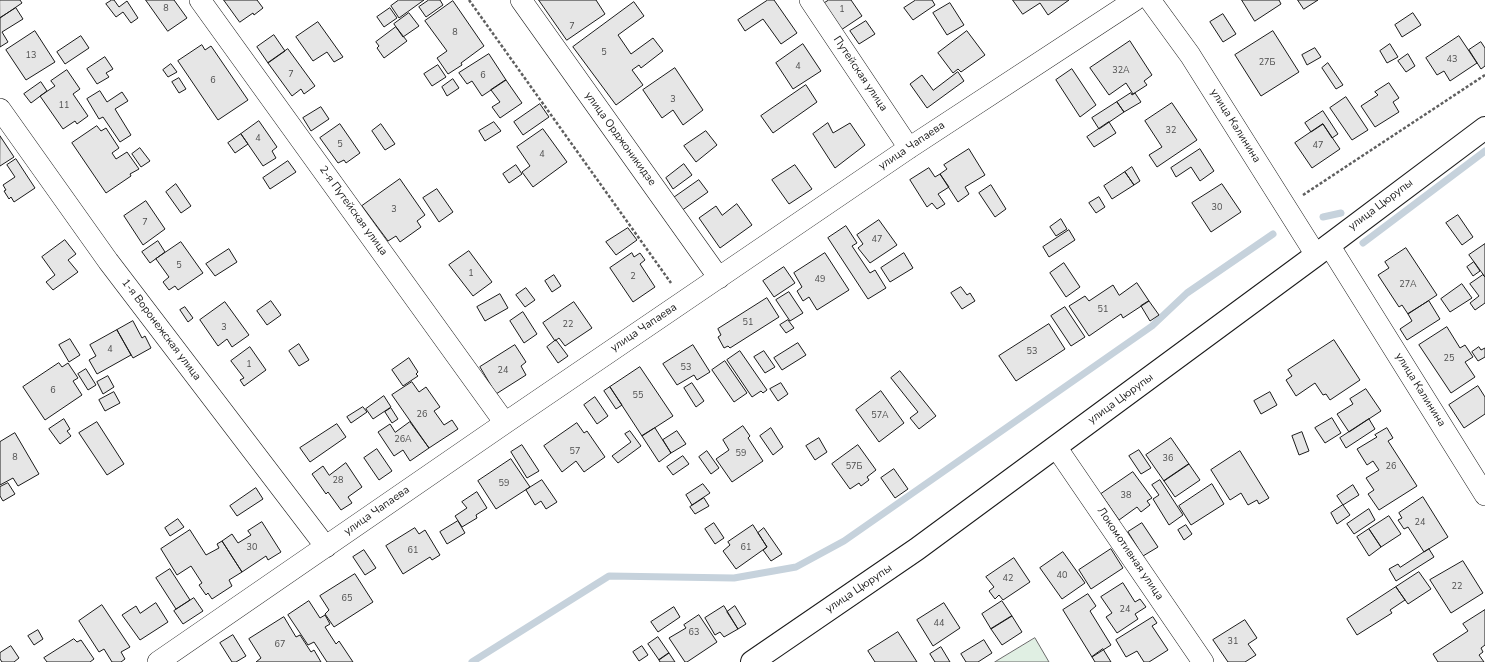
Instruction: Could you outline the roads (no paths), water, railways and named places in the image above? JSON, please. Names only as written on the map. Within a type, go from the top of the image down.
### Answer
[{"type":"street","name":"2-я Путейская улица","points":[[200,0],[505,423]]},
{"type":"street","name":"улица Орджоникидзе","points":[[521,0],[719,278]]},
{"type":"street","name":"Путейская улица","points":[[810,0],[909,148]]},
{"type":"street","name":"улица Чапаева","points":[[158,662],[505,423],[909,148],[1135,0]]},
{"type":"street","name":"улица Калинина","points":[[1150,0],[1190,55],[1286,207],[1322,250],[1485,495]]},
{"type":"street","name":"1-я Воронежская улица","points":[[0,110],[108,261],[326,547]]},
{"type":"street","name":"улица Цюрупы","points":[[752,662],[917,549],[1485,128]]},
{"type":"street","name":"Локомотивная улица","points":[[1056,447],[1203,662]]},
{"type":"waterway","points":[[1363,243],[1485,151]]},
{"type":"waterway","points":[[1323,217],[1341,213]]},
{"type":"waterway","points":[[472,662],[609,576],[734,578],[796,567],[844,541],[1152,326],[1187,293],[1273,234]]}]
